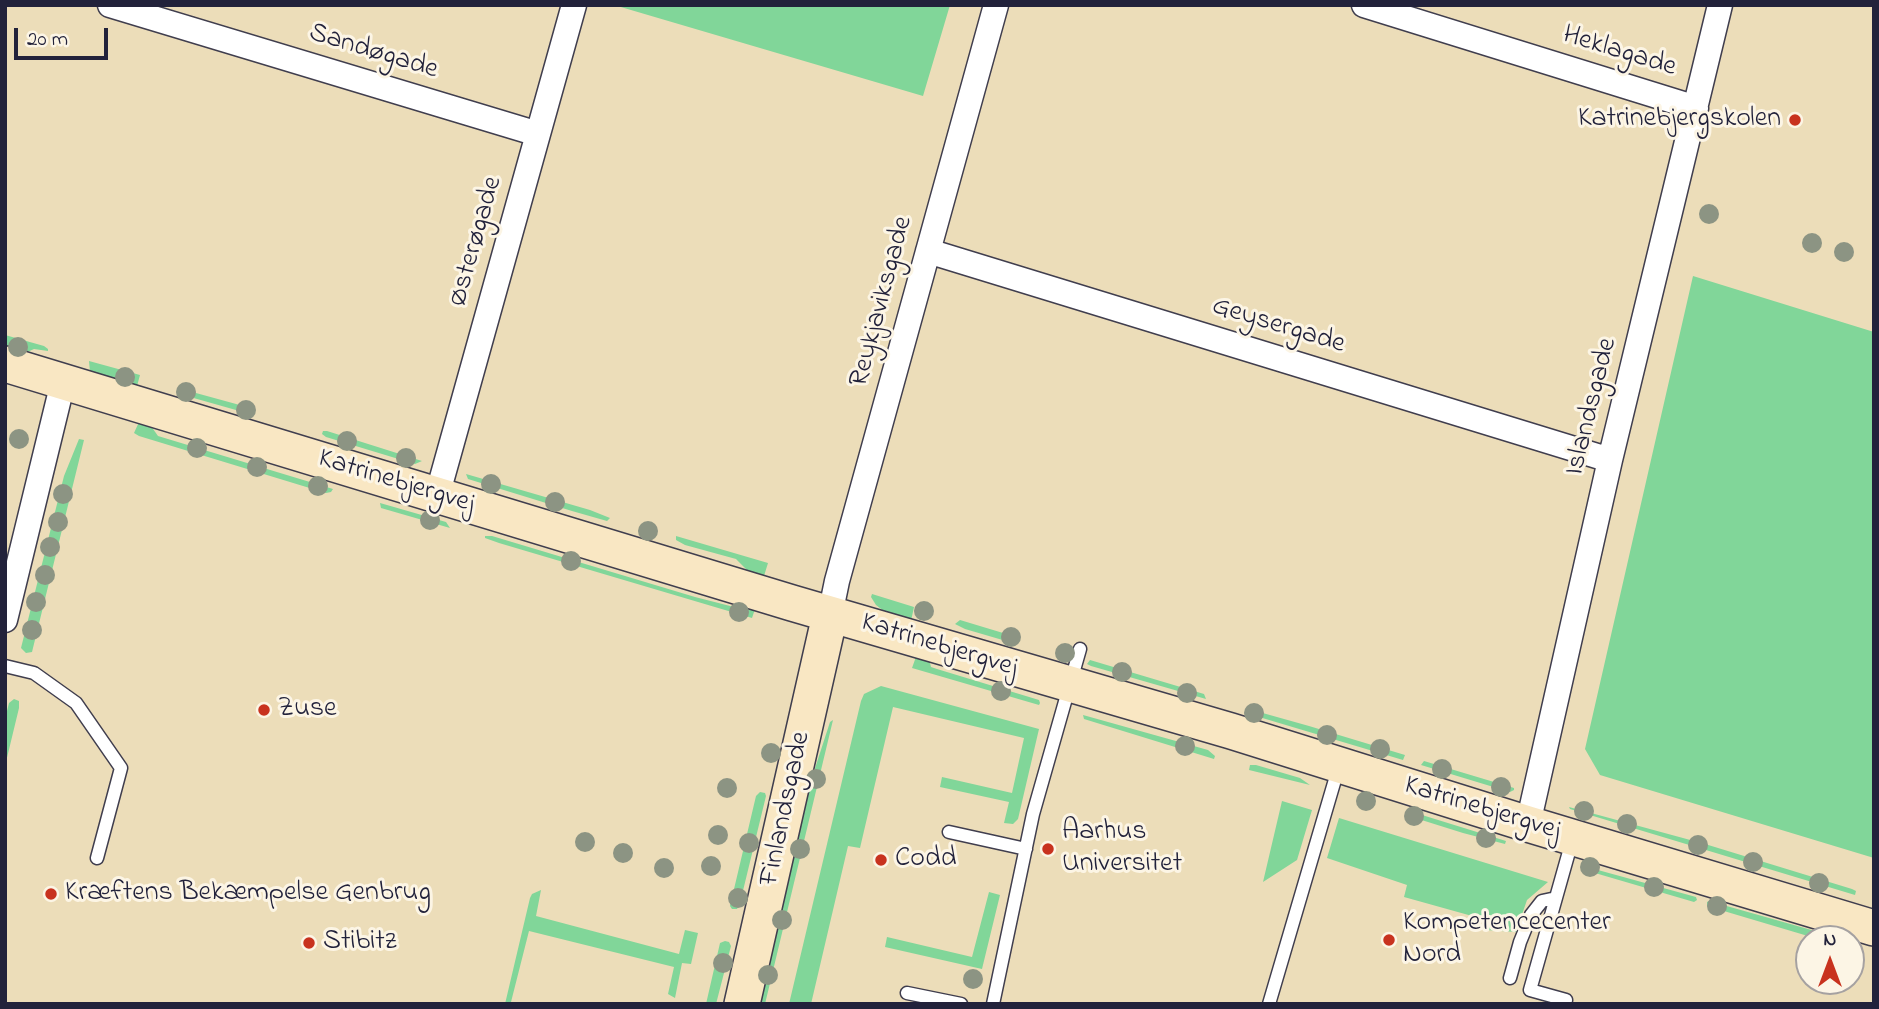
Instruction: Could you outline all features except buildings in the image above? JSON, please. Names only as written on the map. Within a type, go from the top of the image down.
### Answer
[{"type":"street","name":"Sandøgade","points":[[110,5],[538,134]]},
{"type":"street","name":"Østerøgade","points":[[437,495],[574,5]]},
{"type":"street","name":"Reykjaviksgade","points":[[830,615],[837,581],[996,5]]},
{"type":"street","name":"Heklagade","points":[[1364,5],[1696,108]]},
{"type":"street","name":"Islandsgade","points":[[1528,824],[1610,460],[1720,5]]},
{"type":"street","name":"Geysergade","points":[[928,251],[1610,460]]},
{"type":"street","name":"Katrinebjergvej","points":[[5,364],[830,615],[1219,728],[1874,928]]},
{"type":"street","points":[[5,620],[63,382]]},
{"type":"street","name":"Finlandsgade","points":[[742,1004],[830,615]]},
{"type":"lane","points":[[992,1004],[1042,779],[1080,649]]},
{"type":"lane","points":[[5,666],[34,673],[76,703],[121,768],[97,858]]},
{"type":"lane","points":[[1269,1004],[1339,765]]},
{"type":"lane","points":[[949,832],[1026,849]]},
{"type":"lane","points":[[1565,1004],[1566,1000],[1530,990],[1573,837]]},
{"type":"lane","points":[[1510,978],[1531,915],[1542,901],[1556,898]]},
{"type":"lane","points":[[907,993],[961,1004]]},
{"type":"green space","points":[[614,5],[950,5],[923,96]]},
{"type":"green space","points":[[1693,276],[1874,332],[1874,858],[1600,775],[1585,749]]},
{"type":"green space","points":[[5,335],[44,346],[48,351],[34,349],[23,354],[5,350]]},
{"type":"green space","points":[[89,361],[140,375],[137,386],[90,372]]},
{"type":"green space","points":[[185,390],[252,409],[248,413],[243,412],[183,395]]},
{"type":"green space","points":[[139,422],[151,426],[158,436],[333,489],[326,493],[139,436],[134,433]]},
{"type":"green space","points":[[323,431],[422,461],[415,464],[326,437],[322,434]]},
{"type":"green space","points":[[79,439],[84,440],[32,652],[26,653],[21,648],[64,476]]},
{"type":"green space","points":[[466,474],[610,518],[607,521],[572,511],[468,479]]},
{"type":"green space","points":[[380,503],[446,522],[450,528],[381,508]]},
{"type":"green space","points":[[485,536],[695,597],[734,607],[756,606],[752,618],[499,543]]},
{"type":"green space","points":[[676,536],[768,563],[764,576],[750,573],[736,559],[685,545],[676,540]]},
{"type":"green space","points":[[872,594],[914,607],[911,621],[885,612],[876,605]]},
{"type":"green space","points":[[960,620],[1013,636],[1014,639],[1006,641],[965,629],[955,624]]},
{"type":"green space","points":[[917,654],[929,659],[931,667],[1039,700],[1040,703],[1039,705],[912,668]]},
{"type":"green space","points":[[1090,660],[1204,694],[1206,699],[1091,666],[1087,664]]},
{"type":"green space","points":[[881,686],[1039,729],[1018,819],[1013,824],[1004,823],[1009,802],[940,787],[942,777],[1012,793],[1024,738],[893,707],[860,848],[848,846],[811,1004],[789,1004],[861,701],[864,694]]},
{"type":"green space","points":[[14,699],[19,701],[19,708],[5,766],[5,719],[9,703]]},
{"type":"green space","points":[[1248,711],[1405,755],[1403,760],[1249,714]]},
{"type":"green space","points":[[1083,715],[1208,750],[1215,756],[1214,759],[1084,719]]},
{"type":"green space","points":[[833,720],[765,1004],[758,1004],[807,793],[830,722]]},
{"type":"green space","points":[[1424,761],[1514,790],[1510,792],[1421,765]]},
{"type":"green space","points":[[1250,765],[1300,778],[1310,785],[1249,770]]},
{"type":"green space","points":[[760,792],[766,796],[740,903],[737,909],[732,909],[730,906],[756,796]]},
{"type":"green space","points":[[1282,801],[1312,810],[1297,860],[1263,882]]},
{"type":"green space","points":[[1569,807],[1705,844],[1852,889],[1856,891],[1855,895],[1570,809]]},
{"type":"green space","points":[[1414,814],[1506,841],[1505,844],[1463,833],[1412,817]]},
{"type":"green space","points":[[1339,818],[1548,882],[1527,900],[1516,932],[1486,930],[1490,921],[1404,897],[1407,885],[1327,858]]},
{"type":"green space","points":[[1587,867],[1696,897],[1697,900],[1694,902],[1595,873],[1587,870]]},
{"type":"green space","points":[[541,890],[536,916],[679,954],[685,930],[698,933],[691,964],[682,963],[675,998],[668,994],[674,967],[529,931],[511,1002],[515,1004],[505,1004],[530,898]]},
{"type":"green space","points":[[989,892],[1000,895],[982,969],[885,947],[887,937],[972,957]]},
{"type":"green space","points":[[1707,902],[1795,925],[1795,932],[1707,906]]},
{"type":"green space","points":[[725,941],[731,946],[716,1004],[706,1004],[720,943]]},
{"type":"place","name":"Katrinebjergskolen","points":[[1795,120]]},
{"type":"place","name":"Zuse","points":[[264,710]]},
{"type":"place","name":"Aarhus Universitet","points":[[1048,849]]},
{"type":"place","name":"Codd","points":[[881,860]]},
{"type":"place","name":"Kræftens Bekæmpelse Genbrug","points":[[51,894]]},
{"type":"place","name":"Kompetencecenter Nord","points":[[1389,940]]},
{"type":"place","name":"Stibitz","points":[[309,943]]}]
